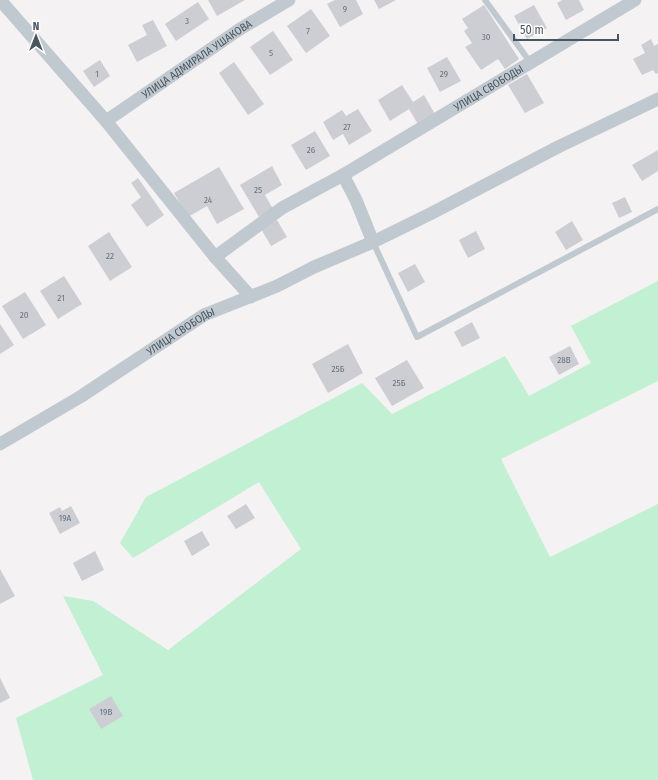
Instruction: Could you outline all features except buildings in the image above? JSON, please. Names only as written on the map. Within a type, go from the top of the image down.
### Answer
[{"type":"street","points":[[0,0],[106,121],[215,257],[251,297]]},
{"type":"street","name":"УЛИЦА АДМИРАЛА УШАКОВА","points":[[106,121],[240,29],[289,0]]},
{"type":"street","name":"УЛИЦА СВОБОДЫ","points":[[215,257],[282,208],[342,175],[635,0]]},
{"type":"street","name":"УЛИЦА СВОБОДЫ","points":[[0,444],[80,397],[204,314],[277,286],[314,266],[373,242],[558,147],[658,99]]},
{"type":"street","points":[[342,175],[356,200],[373,242]]},
{"type":"lane","points":[[485,0],[530,62]]},
{"type":"lane","points":[[373,242],[418,338],[658,209]]},
{"type":"green space","points":[[658,281],[658,381],[501,459],[550,557],[658,504],[658,780],[33,780],[16,718],[103,675],[63,596],[93,601],[168,650],[301,549],[259,482],[133,558],[120,543],[146,497],[362,383],[392,414],[505,356],[529,396],[591,363],[571,326]]}]
